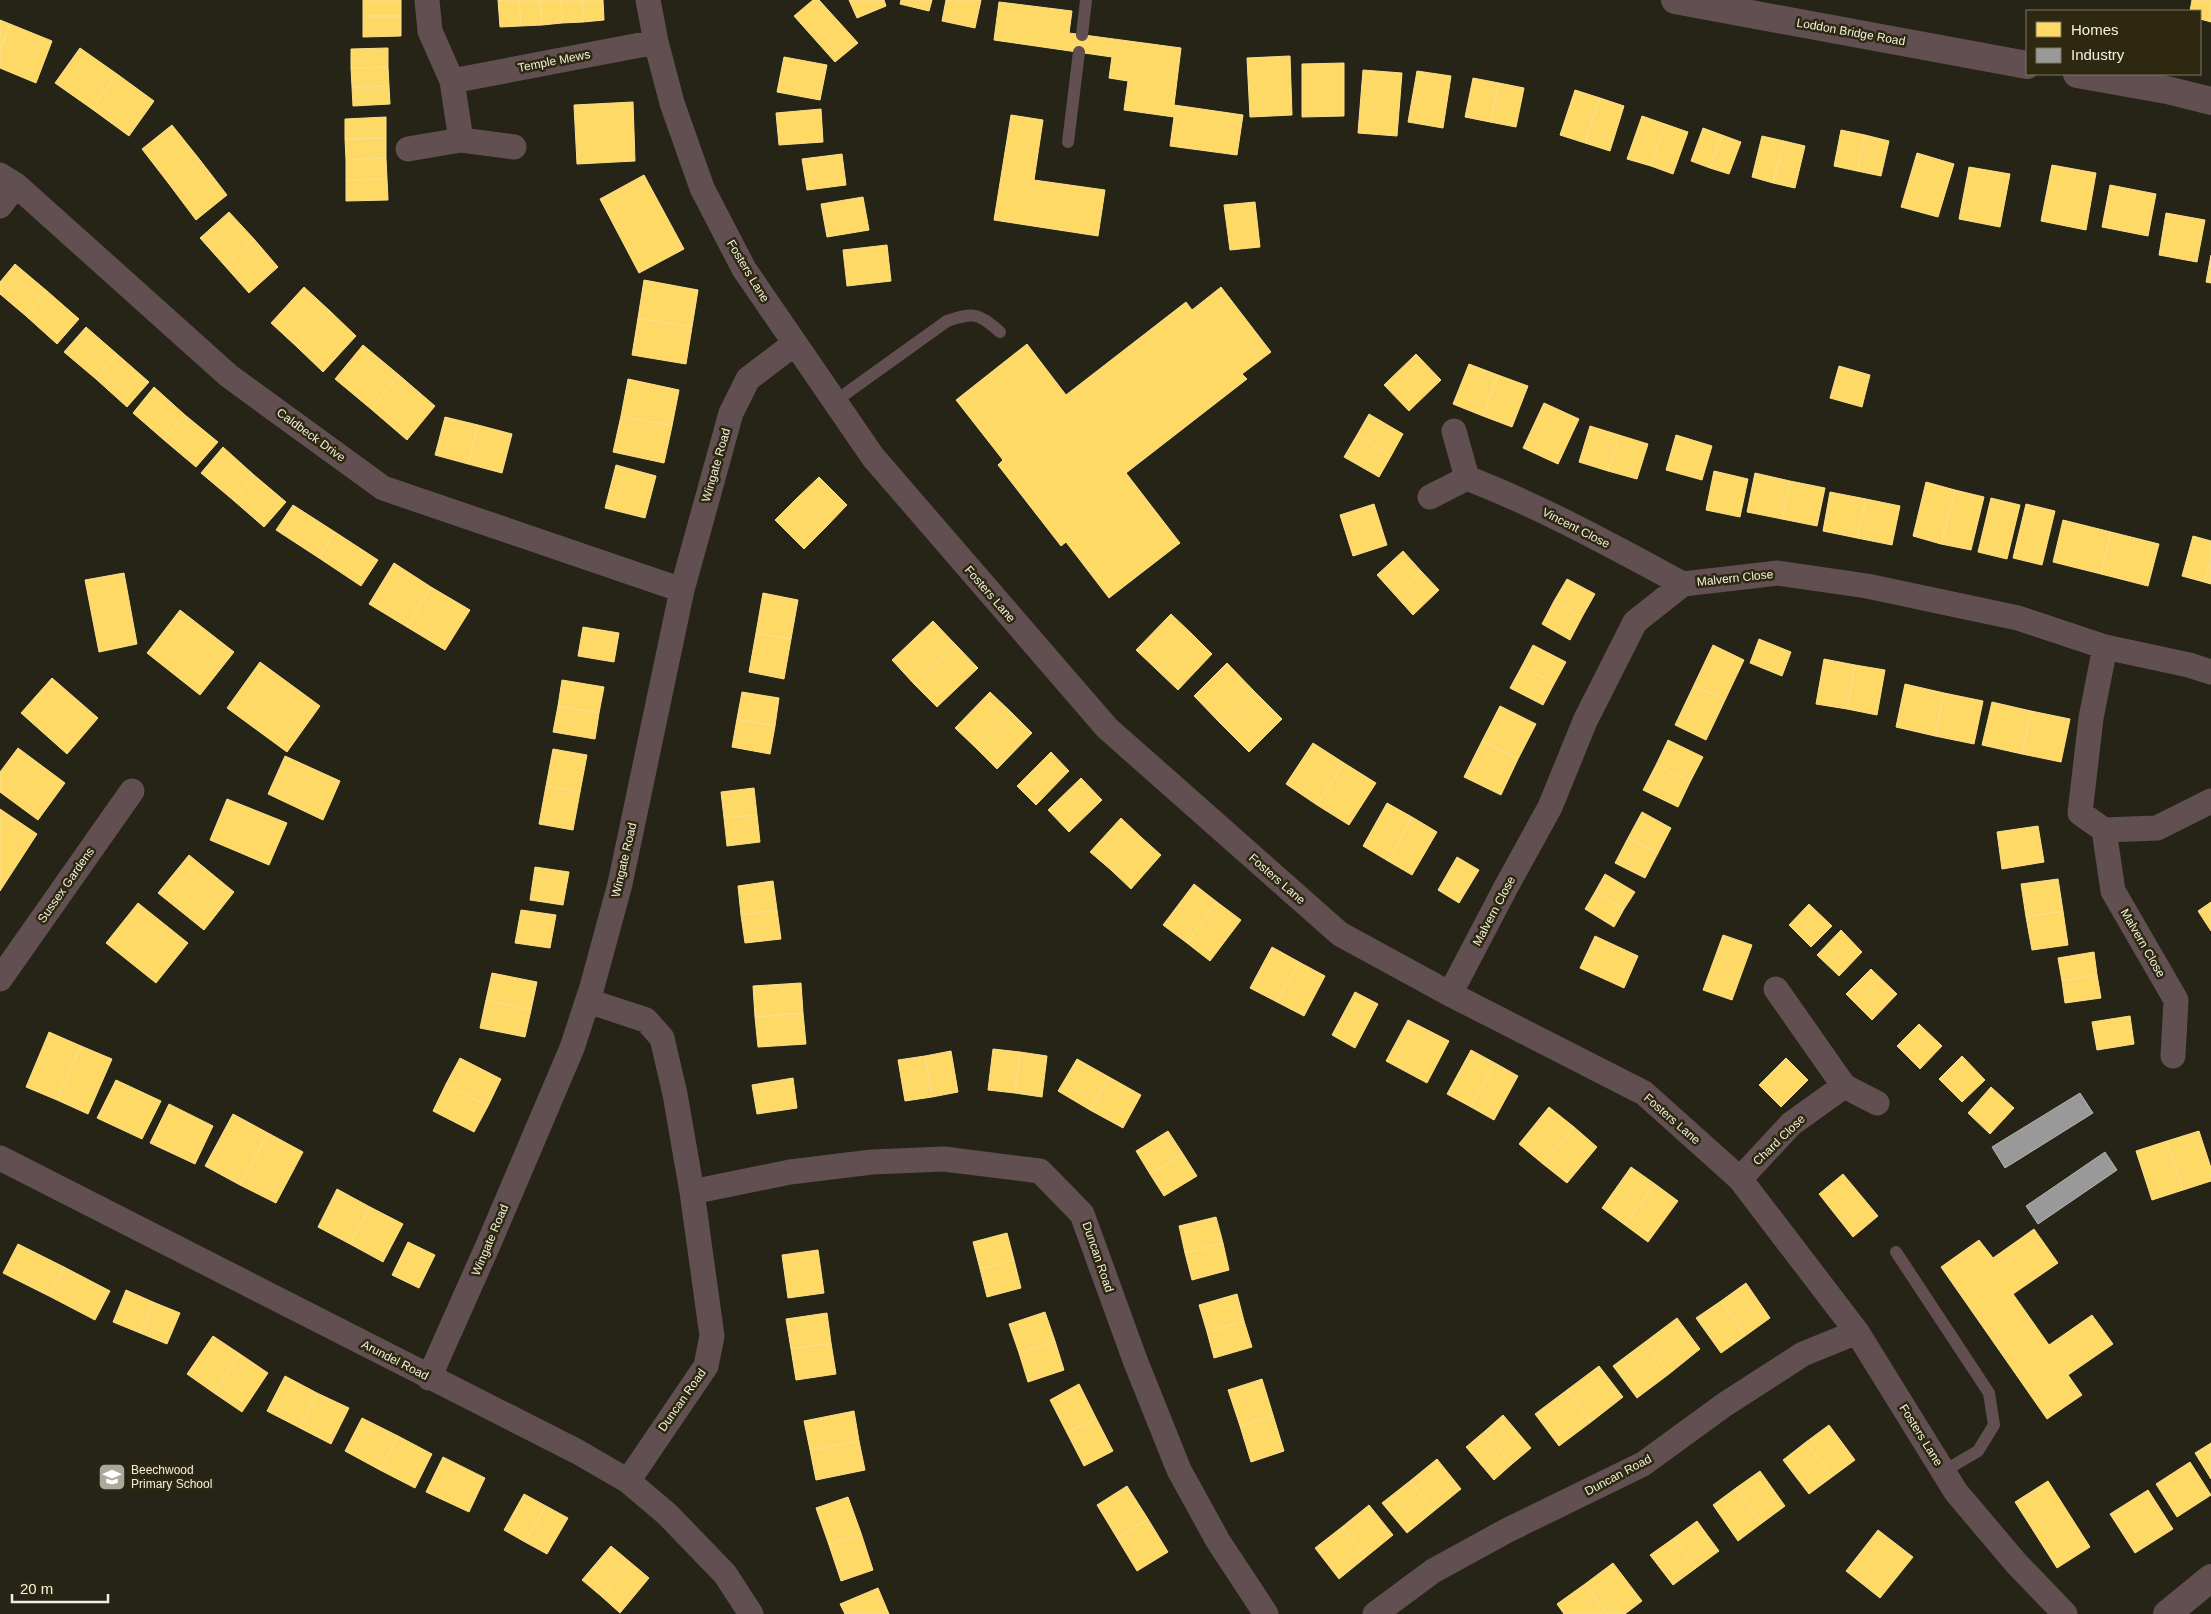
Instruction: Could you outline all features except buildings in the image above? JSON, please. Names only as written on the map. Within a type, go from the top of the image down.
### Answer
[{"type":"street","points":[[427,0],[430,31],[452,81],[461,140]]},
{"type":"street","name":"Fosters Lane","points":[[648,0],[656,42],[672,103],[702,188],[744,269],[873,457],[1107,728],[1340,934],[1450,994],[1644,1093],[1740,1178],[1857,1332],[1956,1492],[2016,1563],[2065,1614]]},
{"type":"street","name":"Loddon Bridge Road","points":[[1675,0],[2026,65]]},
{"type":"street","name":"Temple Mews","points":[[452,81],[656,42]]},
{"type":"street","points":[[2083,75],[2167,90],[2211,102]]},
{"type":"street","points":[[408,149],[461,140],[514,147]]},
{"type":"street","points":[[0,206],[8,180]]},
{"type":"street","name":"Caldbeck Drive","points":[[8,180],[229,376],[383,488],[682,590]]},
{"type":"street","name":"Wingate Road","points":[[429,1378],[572,1048],[588,1001],[620,884],[682,590],[731,413],[748,379],[794,344]]},
{"type":"street","points":[[1430,497],[1467,478],[1454,431]]},
{"type":"street","name":"Vincent Close","points":[[1467,478],[1500,491],[1582,530],[1683,584]]},
{"type":"street","name":"Malvern Close","points":[[1450,994],[1550,807],[1585,721],[1635,622],[1683,584],[1778,573],[1867,586],[2018,618],[2105,647],[2189,664],[2211,672]]},
{"type":"street","points":[[2105,647],[2090,718],[2080,813],[2104,830],[2157,828],[2211,801]]},
{"type":"street","name":"Sussex Gardens","points":[[0,979],[132,790]]},
{"type":"street","name":"Malvern Close","points":[[2104,830],[2113,891],[2176,1000],[2173,1056]]},
{"type":"street","points":[[1776,989],[1844,1086],[1877,1103]]},
{"type":"street","name":"Duncan Road","points":[[588,1001],[646,1020],[662,1038],[675,1094],[692,1192],[712,1336],[706,1366],[628,1481]]},
{"type":"street","name":"Chard Close","points":[[1740,1178],[1791,1124],[1844,1086]]},
{"type":"street","name":"Arundel Road","points":[[0,1158],[429,1378],[578,1452],[628,1481],[667,1514],[725,1574],[751,1614]]},
{"type":"street","name":"Duncan Road","points":[[692,1192],[790,1172],[872,1162],[944,1159],[1040,1171],[1082,1214],[1135,1360],[1180,1470],[1218,1540],[1266,1614]]},
{"type":"street","name":"Duncan Road","points":[[1376,1614],[1433,1572],[1506,1531],[1643,1464],[1724,1405],[1804,1354],[1857,1332]]},
{"type":"street","points":[[2167,1614],[2210,1583]]},
{"type":"lane","points":[[1082,35],[1086,0]]},
{"type":"lane","points":[[1068,142],[1079,52]]},
{"type":"lane","points":[[834,402],[947,321],[966,315],[982,316],[1000,332]]},
{"type":"lane","points":[[1896,1252],[1989,1393],[1994,1424],[1978,1451],[1944,1471]]},
{"type":"place","name":"Beechwood Primary School","points":[[112,1477]]}]
